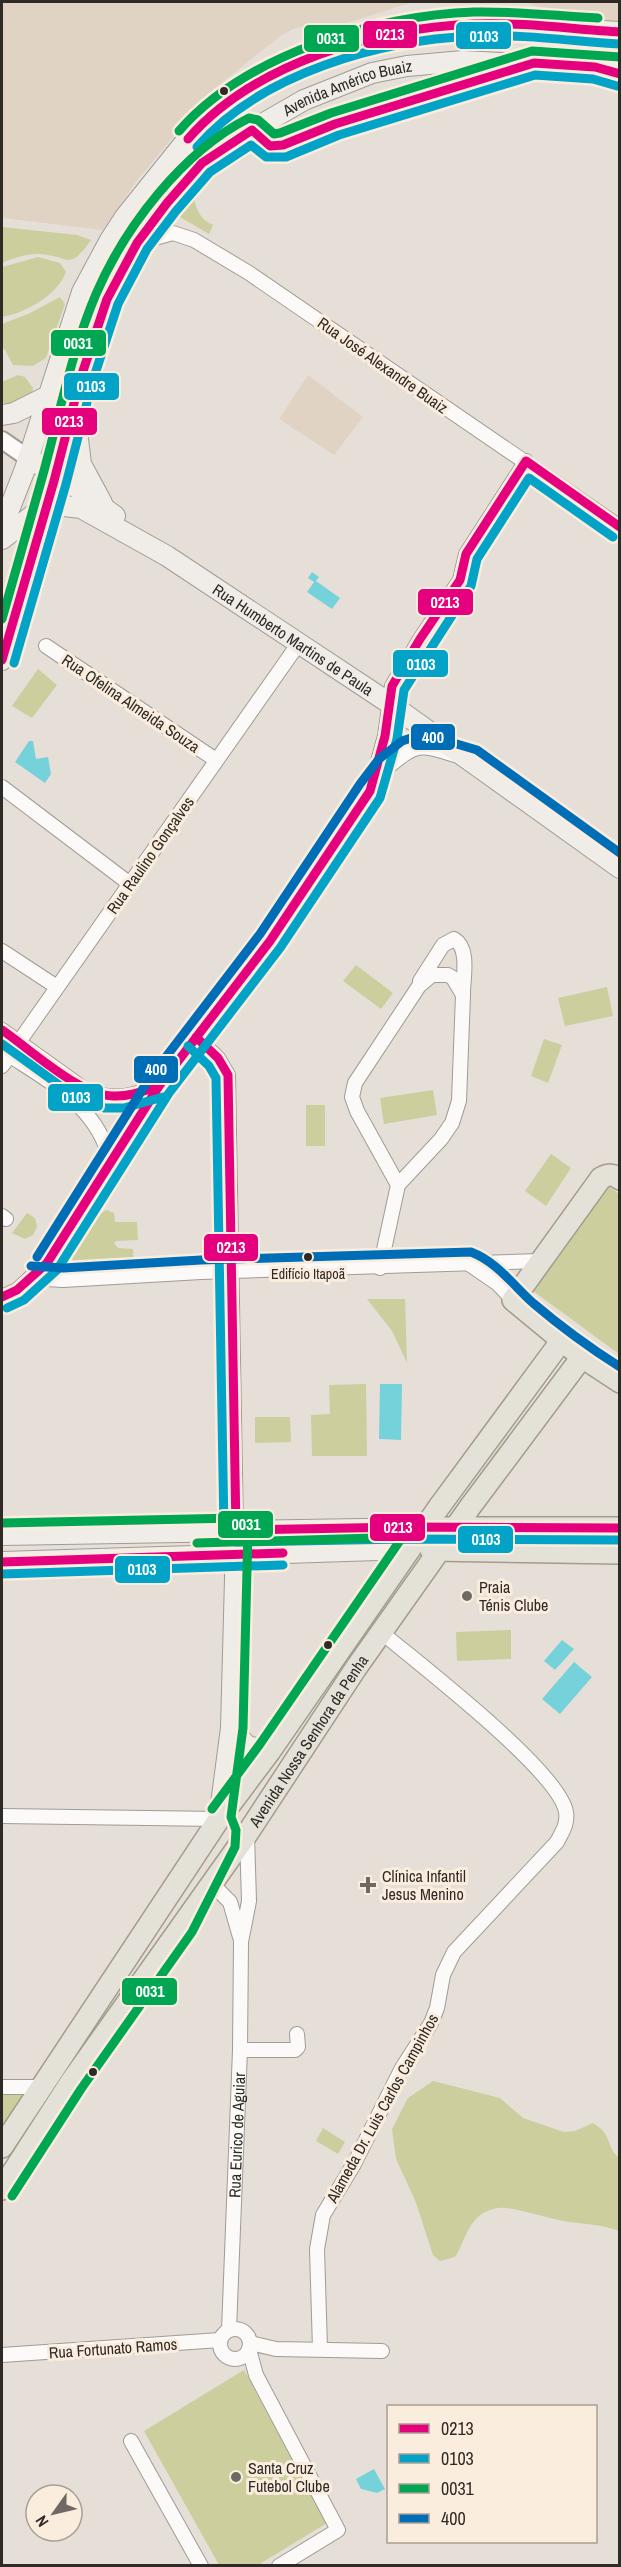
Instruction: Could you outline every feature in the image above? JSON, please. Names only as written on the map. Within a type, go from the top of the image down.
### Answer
[{"type":"main road","points":[[2,528],[28,458],[82,292],[125,217],[194,131],[231,101],[292,66],[338,48],[427,28],[475,24],[620,32]]},
{"type":"main road","name":"Avenida Américo Buaiz","points":[[2,660],[74,404],[107,299],[137,243],[167,202],[202,163],[252,129],[304,100],[372,73],[407,66],[464,61],[595,67],[620,71]]},
{"type":"main road","points":[[2,415],[14,413],[48,396]]},
{"type":"main road","points":[[74,404],[81,464],[103,505]]},
{"type":"main road","name":"Rua Humberto Martins de Paula","points":[[28,458],[103,505],[141,540]]},
{"type":"main road","points":[[2,539],[47,504]]},
{"type":"main road","name":"Rua Humberto Martins de Paula","points":[[47,504],[81,508],[141,540],[389,703],[620,868]]},
{"type":"main road","points":[[620,1179],[614,1175],[601,1178],[513,1300],[582,1357],[620,1382]]},
{"type":"main road","name":"Avenida Nossa Senhora da Penha","points":[[2,2146],[219,1819],[270,1751],[424,1528],[562,1340]]},
{"type":"main road","name":"Avenida Nossa Senhora da Penha","points":[[2,2189],[71,2082],[247,1834],[381,1632],[582,1357]]},
{"type":"main road","points":[[2,1535],[236,1530],[620,1528]]},
{"type":"main road","points":[[181,1927],[224,1843],[224,1831],[219,1819],[231,1728],[236,1530]]},
{"type":"main road","points":[[2,1562],[409,1549],[620,1553]]},
{"type":"main road","points":[[231,1728],[247,1746],[270,1751]]},
{"type":"main road","points":[[40,2086],[71,2082]]},
{"type":"street","name":"Rua José Alexandre Buaiz","points":[[137,243],[173,233],[194,240],[249,273],[620,527]]},
{"type":"street","points":[[2,440],[28,458]]},
{"type":"street","points":[[370,791],[385,736],[392,686],[460,580],[466,554],[526,461]]},
{"type":"street","name":"Rua Raulino Gonçalves","points":[[4,1057],[19,1041],[299,643]]},
{"type":"street","name":"Rua Ofelina Almeida Souza","points":[[46,646],[216,760]]},
{"type":"street","points":[[2,1297],[17,1290],[47,1263],[159,1086],[270,941],[370,791],[388,768],[408,751],[422,746],[471,760]]},
{"type":"street","points":[[2,787],[130,884]]},
{"type":"street","points":[[380,1268],[398,1185],[441,1139],[452,1123],[459,1101],[464,954],[461,946],[454,939],[443,945],[355,1083],[352,1097],[357,1111],[398,1185]]},
{"type":"street","points":[[2,951],[57,987]]},
{"type":"street","points":[[411,996],[426,978],[440,974],[453,978],[463,995]]},
{"type":"street","points":[[2,1030],[87,1091],[103,1097],[124,1098],[159,1086]]},
{"type":"street","points":[[196,1037],[218,1058],[228,1075],[236,1530]]},
{"type":"street","points":[[4,1057],[76,1102],[95,1123],[107,1145],[111,1162]]},
{"type":"street","points":[[30,1278],[63,1280],[201,1272],[232,1273],[539,1262]]},
{"type":"street","points":[[469,1264],[498,1284],[513,1300]]},
{"type":"street","name":"Alameda Dr. Luis Carlos Campinhos","points":[[320,2349],[317,2249],[322,2215],[354,2164],[402,2068],[431,2023],[437,2008],[447,1963],[454,1952],[557,1842],[565,1827],[567,1813],[556,1789],[505,1737],[381,1632]]},
{"type":"street","points":[[2,1816],[219,1819]]},
{"type":"street","name":"Rua Eurico de Aguiar","points":[[225,2335],[240,2050],[241,1941],[249,1901],[247,1834]]},
{"type":"street","name":"Rua Eurico de Aguiar","points":[[211,1883],[230,1902],[241,1941]]},
{"type":"street","points":[[230,1902],[240,1898],[249,1901]]},
{"type":"street","points":[[240,2050],[295,2050],[298,2047],[297,2034]]},
{"type":"street","points":[[2,2087],[40,2086]]},
{"type":"street","points":[[249,2346],[246,2355],[234,2360],[222,2353],[225,2335],[240,2330],[245,2333],[249,2346],[256,2375],[338,2530],[279,2565]]},
{"type":"street","name":"Rua Fortunato Ramos","points":[[3,2356],[225,2335]]},
{"type":"street","points":[[249,2346],[276,2349],[382,2351]]},
{"type":"street","points":[[131,2441],[201,2565]]},
{"type":"shaded area","points":[[2,2],[413,2],[328,29],[305,26],[293,29],[279,37],[209,93],[135,183],[103,230],[2,218]]},
{"type":"shaded area","points":[[526,2],[619,2],[619,22],[569,19]]},
{"type":"shaded area","points":[[308,375],[363,417],[334,455],[279,419]]},
{"type":"green space","points":[[193,190],[198,210],[203,218],[213,225],[209,234],[173,213]]},
{"type":"green space","points":[[2,227],[77,235],[91,240],[72,259],[33,254],[2,263]]},
{"type":"green space","points":[[38,257],[60,263],[66,272],[62,281],[39,302],[20,312],[2,317],[2,267]]},
{"type":"green space","points":[[60,297],[65,304],[46,358],[33,366],[13,365],[2,348],[2,324],[28,314]]},
{"type":"green space","points":[[18,375],[25,377],[33,388],[31,400],[10,406],[2,402],[2,382]]},
{"type":"green space","points":[[38,669],[57,685],[32,718],[12,706]]},
{"type":"green space","points":[[356,965],[393,993],[381,1009],[343,981]]},
{"type":"green space","points":[[607,987],[613,1016],[565,1026],[558,998]]},
{"type":"green space","points":[[544,1039],[562,1045],[548,1083],[531,1076]]},
{"type":"green space","points":[[433,1090],[437,1115],[384,1124],[380,1098]]},
{"type":"green space","points":[[306,1105],[325,1105],[325,1146],[306,1146]]},
{"type":"green space","points":[[551,1154],[571,1168],[546,1206],[525,1191]]},
{"type":"green space","points":[[609,1186],[619,1194],[619,1354],[533,1291]]},
{"type":"green space","points":[[106,1210],[114,1213],[115,1222],[137,1222],[138,1240],[114,1243],[118,1248],[133,1249],[134,1271],[81,1273],[69,1255],[91,1214],[97,1217]]},
{"type":"green space","points":[[27,1213],[35,1218],[37,1227],[33,1235],[25,1239],[12,1233]]},
{"type":"green space","points":[[367,1299],[405,1299],[407,1363],[392,1331]]},
{"type":"green space","points":[[366,1384],[367,1456],[312,1456],[311,1415],[330,1414],[329,1385]]},
{"type":"green space","points":[[255,1417],[290,1417],[291,1442],[255,1443]]},
{"type":"green space","points":[[511,1630],[511,1659],[457,1661],[456,1632]]},
{"type":"green space","points":[[433,2081],[500,2098],[523,2118],[564,2132],[575,2131],[593,2123],[600,2128],[619,2158],[619,2231],[513,2209],[496,2208],[485,2212],[474,2221],[455,2257],[440,2261],[433,2255],[415,2200],[396,2159],[392,2129],[408,2098]]},
{"type":"green space","points":[[36,2089],[2,2140],[2,2090]]},
{"type":"green space","points":[[323,2128],[345,2142],[338,2154],[316,2141]]},
{"type":"green space","name":"Santa Cruz Futebol Clube","points":[[244,2370],[327,2523],[258,2565],[219,2565],[144,2431]]},
{"type":"water","points":[[312,572],[319,577],[316,581],[340,598],[332,609],[307,592],[314,582],[308,578]]},
{"type":"water","points":[[29,741],[33,741],[36,759],[48,757],[51,774],[45,783],[15,762]]},
{"type":"water","points":[[380,1384],[402,1384],[401,1440],[379,1439]]},
{"type":"water","points":[[562,1640],[574,1649],[555,1670],[544,1661]]},
{"type":"water","points":[[574,1662],[592,1677],[560,1714],[542,1699]]},
{"type":"water","points":[[374,2469],[385,2489],[377,2493],[361,2489],[356,2479]]},
{"type":"transit line","name":"0031","points":[[179,131],[207,104],[239,81],[314,44],[355,31],[396,21],[474,12],[598,18]]},
{"type":"transit line","name":"0213","points":[[188,139],[215,112],[282,70],[319,54],[358,42],[397,33],[474,24],[528,25],[620,32]]},
{"type":"transit line","name":"0103","points":[[197,147],[223,121],[254,99],[288,80],[362,53],[438,39],[474,36],[528,37],[619,44]]},
{"type":"transit line","name":"0031","points":[[2,619],[72,362],[96,294],[108,269],[139,218],[158,194],[201,150],[249,118],[258,120],[274,134],[280,133],[331,113],[532,51],[620,57]]},
{"type":"transit line","name":"0213","points":[[2,660],[54,481],[80,380],[107,299],[137,243],[167,203],[202,163],[252,130],[270,146],[283,145],[335,124],[534,63],[595,67],[620,74]]},
{"type":"transit line","name":"0103","points":[[14,663],[66,484],[92,383],[118,304],[147,249],[210,172],[251,145],[266,157],[286,157],[339,135],[535,75],[593,79],[617,86]]},
{"type":"transit line","name":"0213","points":[[2,1297],[17,1290],[47,1263],[159,1086],[270,941],[370,791],[385,736],[392,686],[420,639],[460,580],[466,554],[526,461],[620,527]]},
{"type":"transit line","name":"0103","points":[[7,1308],[24,1300],[57,1270],[169,1093],[280,948],[380,798],[397,739],[404,690],[471,586],[477,559],[529,478],[613,537]]},
{"type":"transit line","name":"400","points":[[37,1257],[149,1079],[260,934],[360,784],[379,759],[402,741],[423,734],[477,750],[620,853]]},
{"type":"transit line","name":"0213","points":[[2,1030],[71,1080],[100,1094],[125,1096],[159,1086]]},
{"type":"transit line","name":"0213","points":[[196,1037],[218,1058],[228,1075],[236,1530],[405,1527],[620,1528]]},
{"type":"transit line","name":"0103","points":[[2,1044],[84,1103],[105,1108],[124,1108],[163,1097]]},
{"type":"transit line","name":"0103","points":[[188,1046],[209,1066],[216,1078],[224,1530],[227,1538],[236,1542],[405,1539],[620,1540]]},
{"type":"transit line","name":"400","points":[[31,1266],[63,1268],[201,1260],[471,1252],[497,1268],[533,1303],[564,1328],[620,1367]]},
{"type":"transit line","name":"0031","points":[[2,1523],[237,1518],[245,1522],[248,1530],[243,1728],[231,1817],[236,1830],[235,1847],[192,1932],[81,2089],[12,2196]]},
{"type":"transit line","name":"0031","points":[[197,1543],[409,1537]]},
{"type":"transit line","name":"0031","points":[[212,1809],[260,1744],[399,1542]]},
{"type":"transit line","name":"0213","points":[[2,1562],[283,1553]]},
{"type":"transit line","name":"0103","points":[[2,1574],[283,1565]]},
{"type":"place","name":"Edifício Itapoã","points":[[308,1257]]},
{"type":"place","name":"Praia Ténis Clube","points":[[467,1596]]},
{"type":"place","name":"Clínica Infantil Jesus Menino","points":[[368,1885]]},
{"type":"place","name":"Santa Cruz Futebol Clube","points":[[236,2477]]}]
